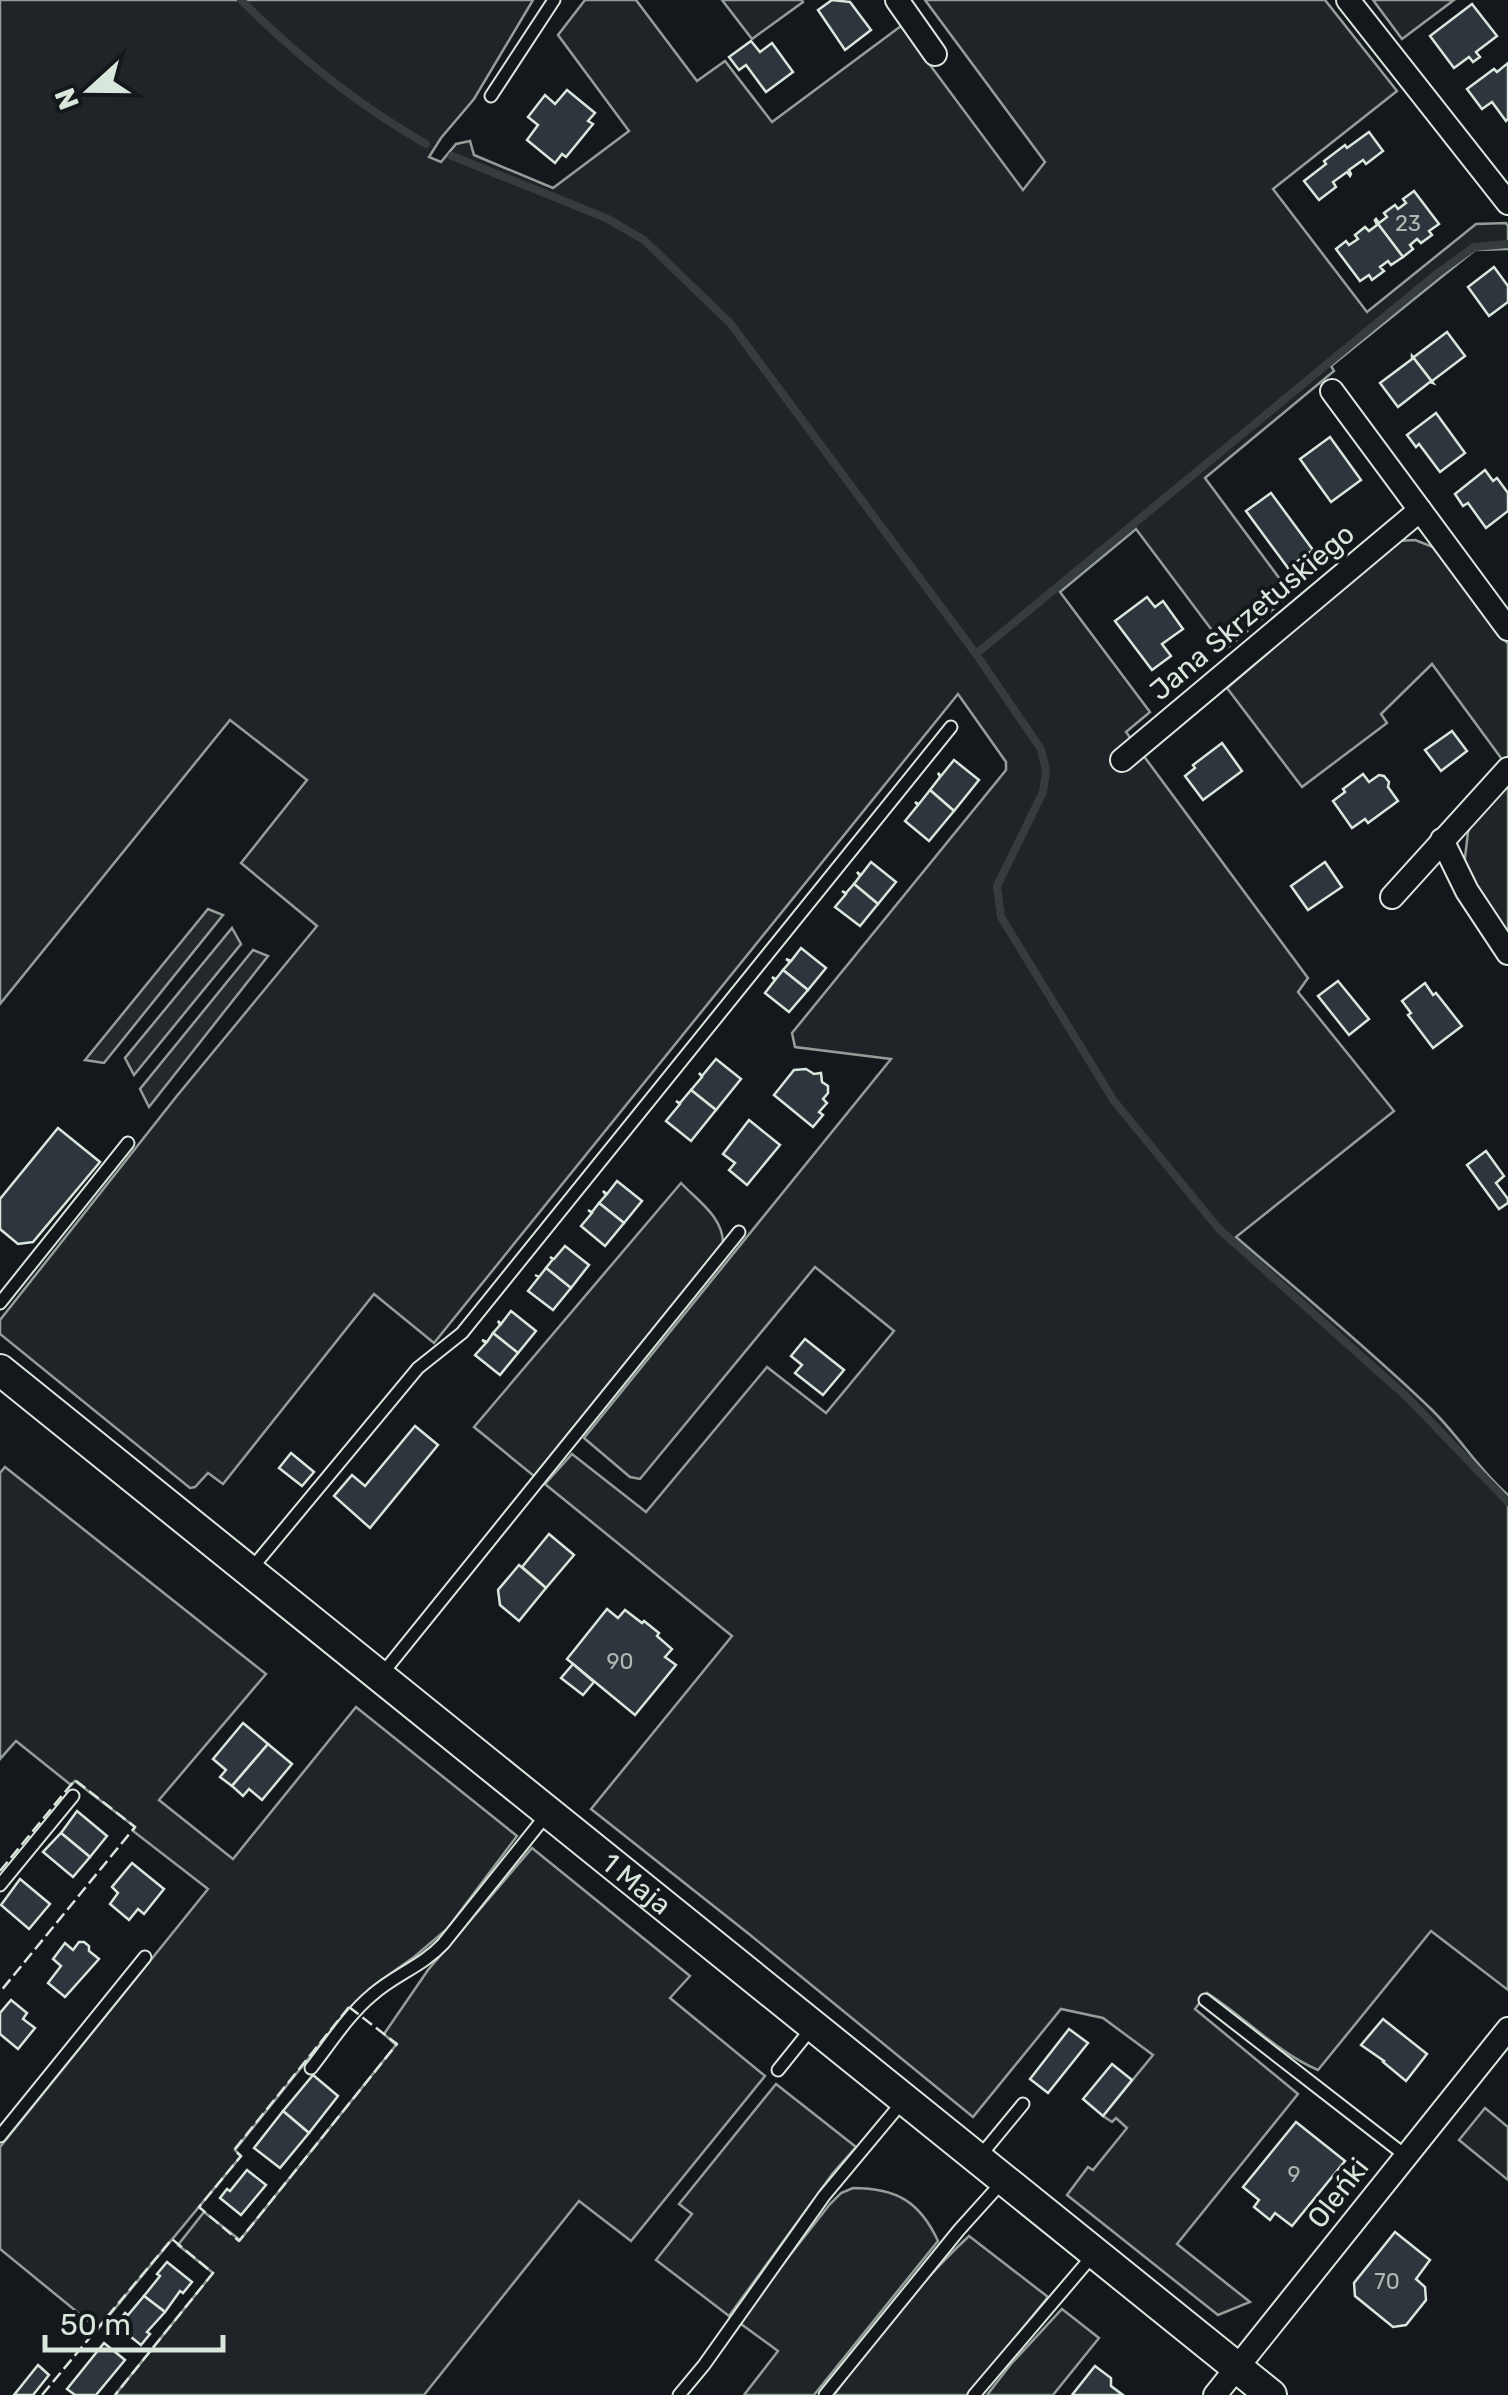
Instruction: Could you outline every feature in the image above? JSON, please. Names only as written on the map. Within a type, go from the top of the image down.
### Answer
[{"type":"main road","name":"1 Maja","points":[[0,1370],[1271,2395]]},
{"type":"street","points":[[897,0],[935,54]]},
{"type":"street","points":[[1348,0],[1508,203]]},
{"type":"street","points":[[1332,391],[1508,629]]},
{"type":"street","name":"Jana Skrzetuskiego","points":[[1122,760],[1420,510]]},
{"type":"street","points":[[1392,897],[1508,768]]},
{"type":"street","points":[[1442,840],[1467,891],[1508,953]]},
{"type":"street","name":"Oleńki","points":[[1215,2395],[1508,2029]]},
{"type":"lane","points":[[491,96],[554,0]]},
{"type":"lane","points":[[249,1571],[418,1368],[462,1333],[951,728]]},
{"type":"lane","points":[[0,1303],[128,1143]]},
{"type":"lane","points":[[379,1677],[739,1232]]},
{"type":"lane","points":[[0,1885],[73,1796]]},
{"type":"lane","points":[[311,2068],[365,2001],[428,1959],[443,1944],[548,1813]]},
{"type":"lane","points":[[0,2136],[145,1957]]},
{"type":"lane","points":[[1206,2000],[1406,2156]]},
{"type":"lane","points":[[778,2070],[814,2026]]},
{"type":"lane","points":[[679,2395],[824,2196],[904,2099]]},
{"type":"lane","points":[[978,2159],[1023,2104]]},
{"type":"lane","points":[[824,2395],[1004,2180]]},
{"type":"lane","points":[[974,2395],[1095,2253]]},
{"type":"shaded area","points":[[0,0],[533,0],[474,99],[429,157],[441,162],[456,144],[470,141],[474,155],[553,188],[629,131],[558,35],[585,0],[636,0],[697,81],[725,61],[772,122],[901,26],[1023,190],[1045,162],[925,0],[1325,0],[1397,91],[1273,189],[1367,312],[1476,224],[1508,226],[1508,249],[1475,250],[1331,366],[1334,371],[1205,478],[1291,594],[1226,649],[1136,529],[1060,592],[1150,712],[1126,732],[1308,978],[1298,992],[1394,1111],[1236,1237],[1408,1387],[1508,1495],[1508,1990],[1431,1931],[1318,2070],[1288,2054],[1207,1993],[1195,2009],[1298,2094],[1177,2244],[1250,2302],[1218,2315],[1067,2195],[1088,2167],[1093,2170],[1127,2128],[1116,2118],[1112,2122],[1103,2116],[1153,2055],[1103,2018],[1061,2009],[973,2117],[591,1809],[732,1636],[545,1484],[572,1454],[646,1512],[767,1367],[826,1413],[894,1331],[815,1267],[640,1479],[630,1477],[584,1438],[891,1059],[795,1047],[792,1033],[1006,770],[1006,762],[958,694],[434,1343],[374,1294],[223,1484],[208,1473],[190,1488],[0,1334],[0,1320],[317,926],[241,863],[307,780],[230,720],[0,1004]]},
{"type":"shaded area","points":[[722,0],[802,0],[803,2],[752,39]]},
{"type":"shaded area","points":[[1373,0],[1454,0],[1402,39]]},
{"type":"shaded area","points":[[1415,540],[1433,547],[1508,644],[1508,759],[1504,762],[1432,664],[1381,714],[1387,723],[1302,787],[1227,688],[1397,541]]},
{"type":"shaded area","points":[[1508,779],[1508,941],[1464,866],[1468,832],[1474,818]]},
{"type":"shaded area","points":[[208,909],[223,915],[104,1063],[85,1060]]},
{"type":"shaded area","points":[[232,928],[241,944],[134,1075],[125,1058]]},
{"type":"shaded area","points":[[253,950],[268,956],[149,1107],[140,1089]]},
{"type":"shaded area","points":[[681,1183],[714,1217],[723,1243],[534,1476],[474,1427]]},
{"type":"shaded area","points":[[5,1467],[266,1674],[159,1800],[233,1859],[356,1707],[517,1836],[447,1929],[349,2008],[235,2150],[241,2156],[98,2329],[0,2249],[0,2147],[208,1889],[133,1831],[135,1827],[75,1781],[71,1785],[16,1741],[0,1759],[0,1473]]},
{"type":"shaded area","points":[[532,1848],[690,1976],[670,1998],[765,2076],[631,2241],[579,2201],[424,2395],[115,2395],[213,2273],[178,2245],[204,2212],[240,2240],[396,2045],[384,2034],[428,1970]]},
{"type":"shaded area","points":[[776,2084],[856,2147],[729,2316],[656,2260],[692,2214],[679,2204]]},
{"type":"shaded area","points":[[1485,2108],[1508,2127],[1508,2180],[1459,2140]]},
{"type":"shaded area","points":[[853,2188],[882,2191],[905,2200],[923,2216],[938,2241],[814,2395],[744,2395],[778,2351],[741,2324],[743,2319],[830,2204]]},
{"type":"shaded area","points":[[969,2236],[1048,2297],[969,2395],[834,2395],[898,2312]]},
{"type":"shaded area","points":[[1062,2309],[1099,2338],[1053,2395],[987,2395],[1011,2364]]},
{"type":"building","points":[[832,0],[850,2],[871,30],[845,50],[818,10]]},
{"type":"building","points":[[1472,4],[1497,36],[1476,52],[1480,57],[1473,62],[1469,57],[1454,68],[1430,36]]},
{"type":"building","points":[[751,41],[760,52],[772,43],[793,72],[766,92],[746,65],[739,70],[729,57]]},
{"type":"building","points":[[1508,63],[1506,121],[1492,102],[1482,109],[1467,89]]},
{"type":"building","points":[[567,90],[595,113],[588,121],[593,124],[566,157],[562,154],[555,163],[527,140],[538,125],[528,117],[545,95],[555,104]]},
{"type":"building","points":[[1369,132],[1383,151],[1366,164],[1363,160],[1349,170],[1350,176],[1347,172],[1333,182],[1336,187],[1319,200],[1304,181],[1345,145],[1347,148]]},
{"type":"building","points":[[1414,191],[1439,224],[1421,243],[1417,239],[1410,245],[1413,249],[1403,257],[1375,220],[1379,223],[1387,217],[1384,213],[1395,205],[1398,209]]},
{"type":"building","points":[[1375,220],[1403,257],[1391,265],[1388,261],[1380,267],[1384,271],[1372,280],[1369,275],[1360,281],[1336,249],[1346,241],[1349,245],[1358,239],[1355,235],[1365,227],[1369,231],[1377,225]]},
{"type":"building","points":[[1494,267],[1508,286],[1508,302],[1489,316],[1468,287]]},
{"type":"building","points":[[1447,332],[1465,356],[1433,383],[1412,356]]},
{"type":"building","points":[[1412,356],[1433,383],[1398,407],[1380,383]]},
{"type":"building","points":[[1436,413],[1465,453],[1440,472],[1407,435]]},
{"type":"building","points":[[1330,437],[1361,480],[1331,502],[1300,459]]},
{"type":"building","points":[[1485,470],[1508,493],[1508,511],[1486,528],[1468,503],[1463,506],[1455,494]]},
{"type":"building","points":[[1271,493],[1313,550],[1288,568],[1246,511]]},
{"type":"building","points":[[1147,597],[1155,607],[1163,601],[1183,629],[1162,644],[1171,656],[1152,670],[1115,621]]},
{"type":"building","points":[[1452,731],[1467,751],[1441,771],[1425,750]]},
{"type":"building","points":[[1222,743],[1242,771],[1203,800],[1185,776]]},
{"type":"building","points":[[954,760],[979,780],[954,811],[930,790],[940,777],[938,773],[941,776]]},
{"type":"building","points":[[1363,774],[1369,782],[1384,776],[1398,801],[1368,823],[1365,819],[1352,828],[1333,801]]},
{"type":"building","points":[[930,790],[954,811],[929,841],[905,821],[918,805],[915,802],[919,804]]},
{"type":"building","points":[[871,862],[896,882],[878,904],[854,884],[860,876],[857,872],[861,875]]},
{"type":"building","points":[[1325,862],[1342,887],[1308,910],[1291,886]]},
{"type":"building","points":[[854,884],[878,904],[860,926],[835,907],[846,894],[842,891],[846,893]]},
{"type":"building","points":[[801,948],[826,968],[808,990],[783,970],[790,962],[786,959],[791,961]]},
{"type":"building","points":[[783,970],[808,990],[789,1012],[765,993],[775,980],[772,977],[776,979]]},
{"type":"building","points":[[1338,981],[1369,1019],[1349,1035],[1318,996]]},
{"type":"building","points":[[1425,983],[1462,1026],[1433,1048],[1402,1001]]},
{"type":"building","points":[[716,1059],[741,1079],[716,1110],[691,1090],[702,1077],[699,1073],[702,1076]]},
{"type":"building","points":[[794,1070],[821,1073],[822,1082],[828,1086],[823,1099],[827,1103],[819,1112],[823,1115],[813,1127],[774,1095]]},
{"type":"building","points":[[691,1090],[716,1110],[691,1141],[666,1121],[680,1104],[676,1101],[680,1103]]},
{"type":"building","points":[[749,1120],[780,1145],[747,1185],[729,1170],[735,1163],[723,1154]]},
{"type":"building","points":[[58,1128],[100,1162],[33,1242],[18,1244],[0,1229],[0,1199]]},
{"type":"building","points":[[1486,1151],[1504,1176],[1496,1183],[1508,1203],[1499,1209],[1467,1165]]},
{"type":"building","points":[[617,1181],[642,1201],[624,1223],[599,1203],[606,1195],[603,1191],[607,1194]]},
{"type":"building","points":[[599,1203],[624,1223],[605,1246],[581,1226],[592,1213],[588,1210],[592,1212]]},
{"type":"building","points":[[565,1246],[589,1265],[571,1288],[546,1268],[553,1259],[550,1257],[554,1259]]},
{"type":"building","points":[[546,1268],[571,1288],[553,1310],[528,1291]]},
{"type":"building","points":[[511,1311],[536,1331],[518,1353],[493,1333],[500,1325],[498,1321],[501,1324]]},
{"type":"building","points":[[493,1333],[518,1353],[500,1375],[475,1355],[486,1343],[482,1340],[487,1342]]},
{"type":"building","points":[[805,1339],[844,1370],[823,1395],[795,1373],[802,1365],[791,1356]]},
{"type":"building","points":[[415,1426],[438,1445],[370,1528],[334,1496],[352,1475],[365,1486]]},
{"type":"building","points":[[291,1453],[314,1472],[302,1486],[279,1468]]},
{"type":"building","points":[[549,1534],[574,1555],[546,1588],[522,1567]]},
{"type":"building","points":[[519,1565],[546,1588],[519,1621],[500,1605],[498,1590]]},
{"type":"building","points":[[607,1609],[618,1618],[625,1610],[644,1621],[672,1649],[665,1657],[676,1665],[635,1715],[567,1659]]},
{"type":"building","points":[[573,1664],[594,1682],[583,1695],[561,1678]]},
{"type":"building","points":[[243,1723],[268,1744],[232,1786],[220,1777],[226,1770],[213,1759]]},
{"type":"building","points":[[268,1744],[292,1764],[262,1800],[249,1789],[243,1796],[232,1786]]},
{"type":"building","points":[[77,1811],[107,1836],[90,1857],[61,1833]]},
{"type":"building","points":[[61,1833],[90,1857],[73,1877],[43,1852]]},
{"type":"building","points":[[132,1863],[164,1889],[144,1914],[138,1909],[129,1920],[110,1904],[118,1893],[112,1887]]},
{"type":"building","points":[[20,1879],[50,1904],[29,1929],[1,1905]]},
{"type":"building","points":[[79,1942],[89,1946],[89,1951],[99,1959],[65,1997],[48,1983],[61,1966],[53,1959],[65,1943],[73,1950]]},
{"type":"building","points":[[11,2000],[27,2013],[23,2019],[35,2028],[18,2049],[0,2034],[0,2013]]},
{"type":"building","points":[[1383,2019],[1427,2054],[1406,2081],[1361,2045]]},
{"type":"building","points":[[1069,2029],[1088,2043],[1048,2093],[1030,2079]]},
{"type":"building","points":[[1112,2064],[1132,2080],[1103,2116],[1083,2099]]},
{"type":"building","points":[[313,2075],[338,2096],[309,2133],[283,2111]]},
{"type":"building","points":[[283,2111],[309,2133],[280,2168],[254,2148]]},
{"type":"building","points":[[1296,2122],[1345,2161],[1292,2226],[1275,2213],[1270,2220],[1254,2207],[1259,2200],[1243,2187]]},
{"type":"building","points":[[247,2170],[266,2185],[241,2215],[220,2198]]},
{"type":"building","points":[[1395,2232],[1430,2260],[1416,2279],[1425,2287],[1426,2300],[1406,2325],[1393,2327],[1355,2296],[1354,2283]]},
{"type":"building","points":[[167,2262],[192,2282],[165,2312],[144,2296]]},
{"type":"building","points":[[144,2296],[165,2312],[141,2345],[116,2325]]},
{"type":"building","points":[[104,2343],[125,2360],[96,2395],[75,2395],[67,2389]]},
{"type":"building","points":[[38,2365],[49,2375],[33,2395],[14,2395]]},
{"type":"building","points":[[1095,2366],[1111,2378],[1111,2386],[1123,2395],[1072,2395]]},
{"type":"waterway","points":[[241,0],[329,78],[426,144]]},
{"type":"waterway","points":[[452,156],[606,218],[644,240],[730,323],[976,654],[1041,749],[1046,770],[1043,792],[997,886],[1001,917],[1114,1101],[1219,1229],[1408,1398],[1508,1502]]},
{"type":"waterway","points":[[976,654],[1435,275],[1474,247],[1508,244]]},
{"type":"fence","points":[[0,1871],[75,1780],[135,1827],[0,1992]]},
{"type":"fence","points":[[349,2007],[397,2044],[239,2241],[199,2207],[241,2156],[234,2150],[349,2007]]},
{"type":"fence","points":[[42,2395],[172,2239],[213,2273],[115,2395]]}]
